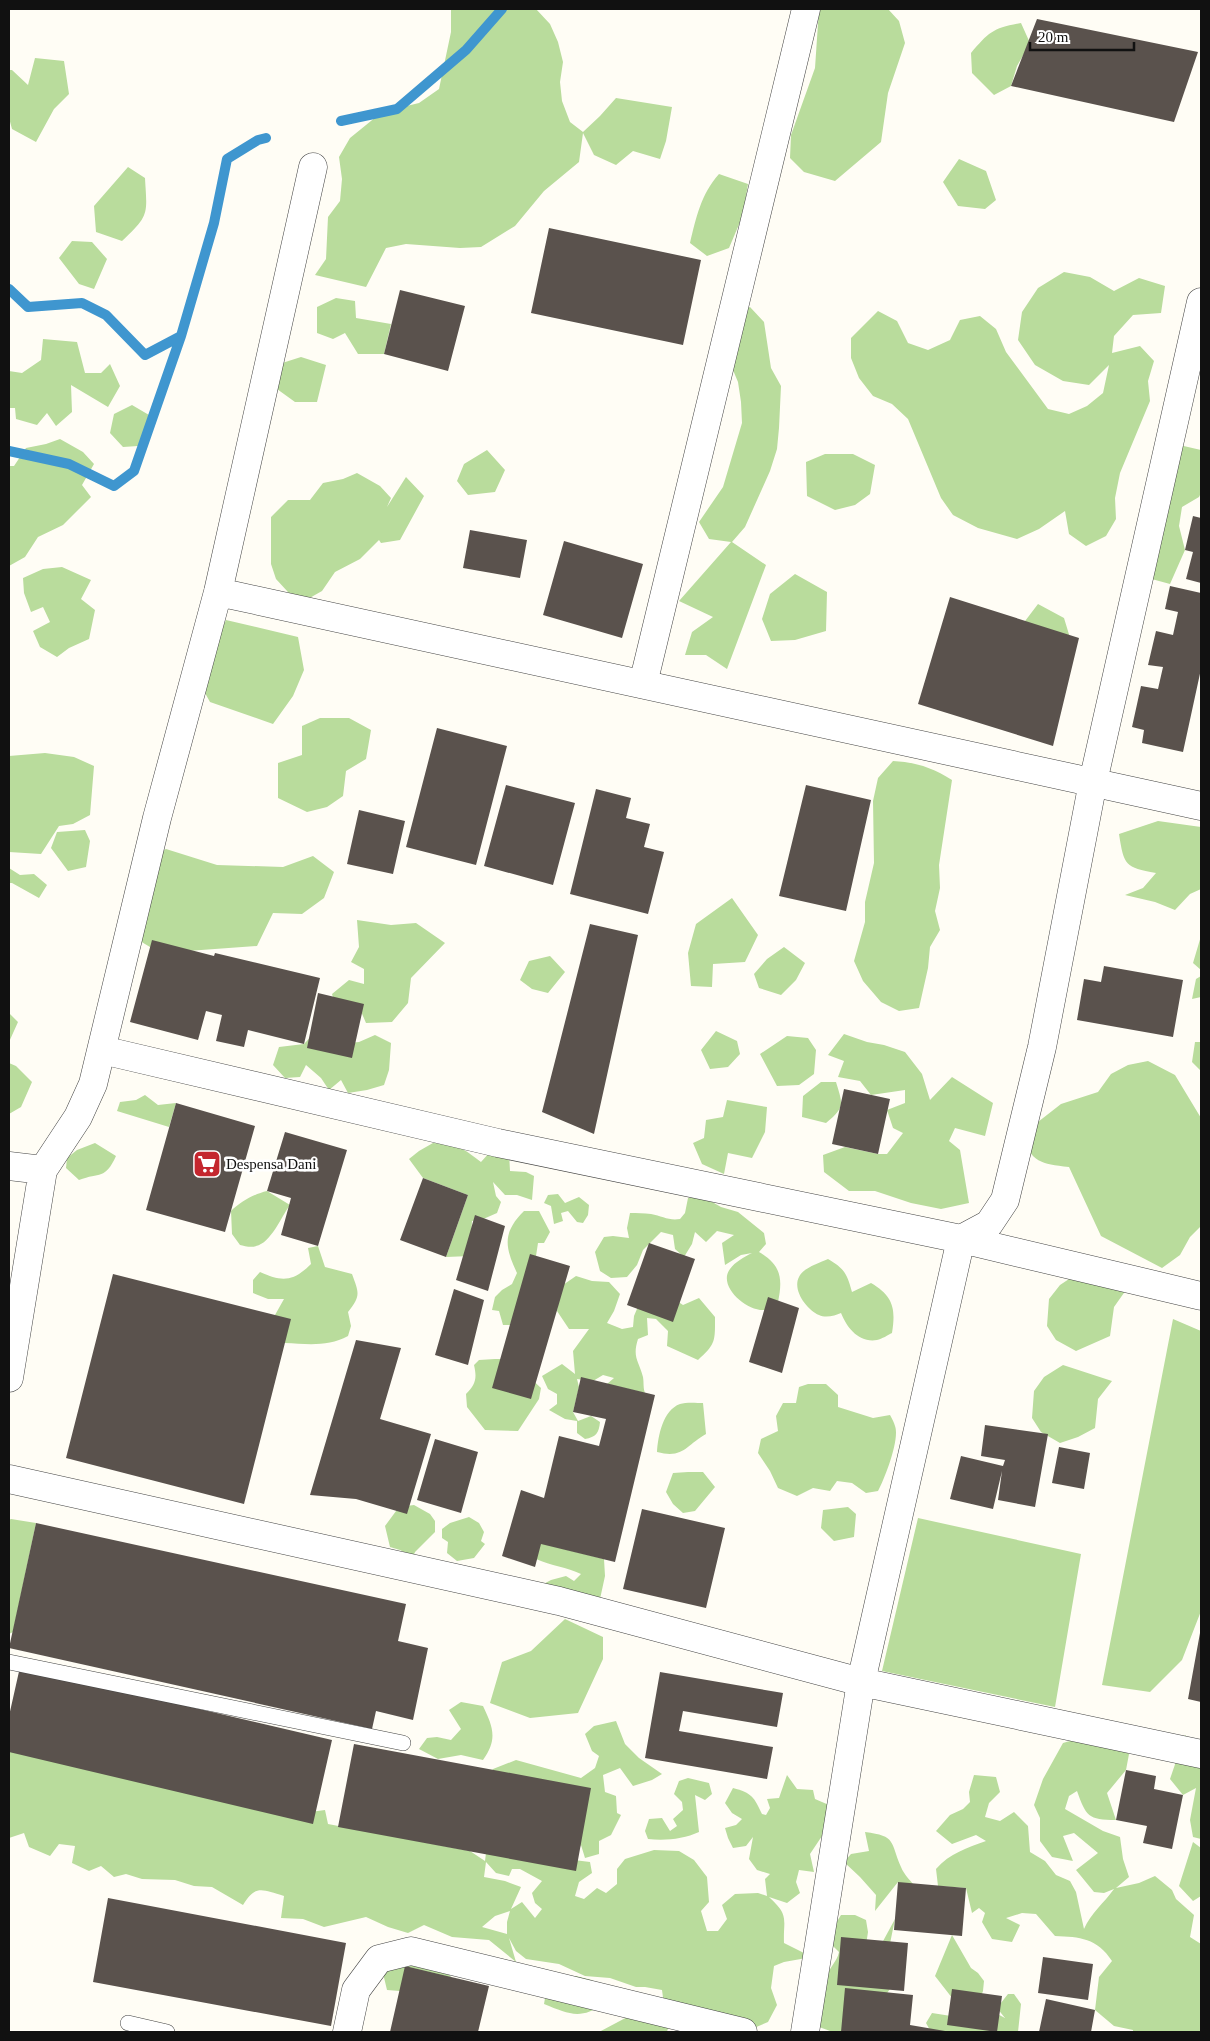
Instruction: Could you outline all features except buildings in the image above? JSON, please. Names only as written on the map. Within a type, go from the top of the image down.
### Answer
[{"type":"street","points":[[643,684],[806,9]]},
{"type":"street","points":[[9,1378],[43,1170],[78,1117],[93,1084],[157,818],[218,592],[313,166]]},
{"type":"street","points":[[806,2032],[861,1682],[961,1240],[989,1224],[1005,1200],[1042,1047],[1094,782],[1201,302]]},
{"type":"street","points":[[218,592],[1201,806]]},
{"type":"street","points":[[102,1050],[498,1143],[961,1240],[1201,1296]]},
{"type":"street","points":[[9,1166],[43,1170]]},
{"type":"street","points":[[9,1479],[573,1604],[861,1682],[1201,1754]]},
{"type":"street","points":[[347,2032],[356,1990],[379,1959],[411,1951],[743,2032]]},
{"type":"lane","points":[[9,1662],[403,1743]]},
{"type":"lane","points":[[128,2024],[167,2032]]},
{"type":"green space","points":[[536,9],[550,24],[558,42],[563,62],[560,82],[562,101],[570,122],[583,132],[616,98],[672,107],[666,141],[660,159],[633,151],[616,165],[594,155],[583,133],[579,162],[544,191],[515,226],[481,247],[460,248],[406,244],[386,248],[366,287],[315,275],[326,259],[328,217],[340,201],[342,179],[339,157],[350,138],[382,112],[419,103],[439,89],[451,32],[451,10]]},
{"type":"green space","points":[[819,9],[888,9],[899,21],[905,43],[888,93],[881,142],[835,181],[804,172],[790,158],[791,135],[815,68]]},
{"type":"green space","points":[[1021,23],[1030,43],[1017,66],[1011,86],[994,95],[972,73],[971,53],[992,32]]},
{"type":"green space","points":[[35,58],[64,61],[69,94],[54,109],[36,142],[12,129],[9,118],[9,70],[12,70],[28,85]]},
{"type":"green space","points":[[959,159],[986,171],[996,200],[985,209],[958,206],[943,182]]},
{"type":"green space","points":[[128,167],[145,178],[146,207],[145,213],[138,225],[122,241],[96,232],[94,206]]},
{"type":"green space","points":[[719,174],[748,184],[743,215],[729,248],[707,256],[690,243],[703,198]]},
{"type":"green space","points":[[72,241],[92,242],[107,259],[94,289],[79,284],[59,258]]},
{"type":"green space","points":[[1064,272],[1090,277],[1114,291],[1139,278],[1165,286],[1161,313],[1133,315],[1114,336],[1112,353],[1140,346],[1154,361],[1148,381],[1150,401],[1120,473],[1115,498],[1116,519],[1106,536],[1086,546],[1069,534],[1065,511],[1039,529],[1017,539],[978,528],[953,515],[941,498],[908,419],[892,404],[873,396],[859,378],[851,358],[851,338],[878,311],[897,321],[908,343],[928,350],[950,340],[960,320],[980,316],[996,329],[1006,352],[1048,409],[1069,414],[1087,406],[1103,393],[1109,365],[1089,385],[1063,381],[1035,365],[1018,340],[1022,312],[1038,288]]},
{"type":"green space","points":[[336,298],[355,301],[356,318],[391,324],[384,354],[358,354],[345,333],[333,339],[317,333],[317,307]]},
{"type":"green space","points":[[750,307],[764,322],[771,368],[781,386],[779,428],[777,449],[770,471],[745,527],[732,542],[766,565],[727,669],[706,655],[685,655],[692,632],[713,617],[679,601],[731,542],[709,539],[699,522],[723,487],[742,423],[738,382],[730,363],[731,314]]},
{"type":"green space","points":[[43,339],[77,342],[85,373],[101,373],[110,364],[120,386],[108,407],[71,385],[72,412],[56,426],[47,413],[37,425],[16,419],[15,408],[9,408],[9,371],[22,373],[41,360]]},
{"type":"green space","points":[[301,357],[326,365],[317,402],[295,402],[277,389],[276,365]]},
{"type":"green space","points":[[132,405],[149,415],[150,436],[138,446],[123,447],[110,433],[114,414]]},
{"type":"green space","points":[[60,439],[83,452],[94,464],[82,485],[91,497],[63,525],[38,537],[25,557],[9,566],[9,466],[14,466],[26,448]]},
{"type":"green space","points":[[1175,444],[1201,450],[1201,493],[1199,497],[1182,507],[1179,526],[1185,550],[1170,584],[1137,575]]},
{"type":"green space","points":[[487,450],[505,470],[495,492],[468,495],[457,481],[464,464]]},
{"type":"green space","points":[[825,454],[853,454],[875,465],[870,494],[855,505],[835,510],[807,496],[806,462]]},
{"type":"green space","points":[[357,473],[380,486],[391,498],[387,507],[406,477],[424,496],[400,540],[381,543],[379,540],[360,559],[335,572],[322,591],[299,604],[276,579],[271,564],[271,517],[288,500],[310,500],[323,483],[343,479]]},
{"type":"green space","points":[[62,567],[91,580],[81,599],[95,610],[89,639],[69,648],[57,657],[40,647],[33,631],[50,622],[43,607],[31,612],[24,593],[23,578],[43,569]]},
{"type":"green space","points":[[795,574],[827,592],[826,631],[795,640],[771,641],[762,619],[770,594]]},
{"type":"green space","points":[[1038,604],[1064,618],[1071,641],[1019,629]]},
{"type":"green space","points":[[226,620],[298,637],[304,670],[293,696],[273,724],[210,702],[200,684],[209,655]]},
{"type":"green space","points":[[320,718],[349,718],[371,730],[366,759],[346,771],[343,796],[327,807],[307,812],[278,798],[278,763],[302,755],[302,726]]},
{"type":"green space","points":[[45,753],[74,757],[94,766],[90,815],[73,824],[59,826],[41,854],[9,852],[9,756]]},
{"type":"green space","points":[[893,761],[924,766],[952,780],[939,865],[940,888],[935,911],[940,930],[930,947],[928,968],[919,1008],[899,1011],[881,1002],[863,981],[854,961],[865,922],[865,902],[874,863],[873,801],[878,778]]},
{"type":"green space","points":[[1158,821],[1201,827],[1201,889],[1190,894],[1175,910],[1155,902],[1125,895],[1143,888],[1156,873],[1138,869],[1128,863],[1123,853],[1119,834]]},
{"type":"green space","points":[[85,830],[90,841],[86,867],[68,871],[51,848],[57,832]]},
{"type":"green space","points":[[166,849],[217,865],[283,867],[313,856],[334,872],[324,898],[302,914],[273,913],[257,946],[160,953],[135,938],[148,858]]},
{"type":"green space","points":[[9,868],[20,875],[34,874],[47,885],[39,898],[9,883]]},
{"type":"green space","points":[[732,898],[758,935],[745,962],[713,964],[712,987],[691,986],[688,953],[696,924]]},
{"type":"green space","points":[[357,920],[391,925],[416,923],[445,943],[411,978],[408,1003],[392,1022],[366,1023],[360,1009],[337,1011],[332,994],[349,980],[364,984],[364,969],[351,962],[359,947]]},
{"type":"green space","points":[[1201,936],[1201,970],[1193,963]]},
{"type":"green space","points":[[784,947],[805,963],[796,980],[781,995],[759,988],[754,974],[767,959]]},
{"type":"green space","points":[[550,956],[565,972],[548,993],[532,989],[520,980],[529,961]]},
{"type":"green space","points":[[1201,976],[1201,997],[1192,999],[1196,979]]},
{"type":"green space","points":[[9,1013],[18,1022],[9,1042]]},
{"type":"green space","points":[[317,1030],[338,1044],[359,1042],[375,1035],[391,1043],[389,1070],[384,1085],[348,1093],[341,1080],[329,1090],[321,1078],[306,1065],[300,1077],[285,1078],[273,1065],[279,1047],[304,1044]]},
{"type":"green space","points":[[716,1031],[737,1041],[740,1054],[728,1067],[710,1069],[701,1050]]},
{"type":"green space","points":[[844,1034],[905,1052],[922,1074],[930,1100],[952,1077],[993,1103],[985,1136],[955,1128],[949,1141],[960,1150],[969,1203],[941,1209],[911,1203],[875,1191],[849,1191],[824,1172],[823,1155],[845,1147],[887,1154],[903,1133],[893,1128],[887,1110],[905,1103],[905,1090],[871,1095],[860,1081],[838,1077],[844,1061],[828,1055]]},
{"type":"green space","points":[[787,1036],[808,1038],[816,1050],[814,1074],[799,1085],[777,1086],[760,1054]]},
{"type":"green space","points":[[1195,1042],[1201,1042],[1201,1071],[1192,1062]]},
{"type":"green space","points":[[1148,1061],[1175,1075],[1201,1118],[1201,1226],[1190,1237],[1180,1255],[1162,1268],[1101,1236],[1069,1167],[1051,1165],[1038,1160],[1029,1151],[1020,1136],[1061,1104],[1098,1092],[1111,1074],[1128,1065]]},
{"type":"green space","points":[[9,1063],[16,1066],[32,1082],[21,1107],[9,1114]]},
{"type":"green space","points":[[821,1082],[836,1082],[841,1101],[837,1113],[826,1123],[802,1117],[803,1096]]},
{"type":"green space","points":[[145,1095],[158,1105],[176,1103],[169,1127],[117,1111],[120,1102],[136,1100]]},
{"type":"green space","points":[[727,1100],[767,1107],[765,1132],[752,1158],[728,1153],[724,1174],[702,1164],[693,1143],[704,1138],[706,1120],[723,1117]]},
{"type":"green space","points":[[95,1143],[116,1156],[109,1169],[105,1172],[79,1180],[66,1168],[67,1158],[77,1150]]},
{"type":"green space","points":[[433,1143],[448,1144],[459,1148],[481,1162],[498,1143],[509,1153],[510,1171],[526,1172],[534,1176],[532,1200],[517,1195],[505,1195],[493,1182],[496,1196],[501,1202],[497,1213],[481,1220],[472,1221],[470,1256],[446,1257],[468,1195],[423,1178],[409,1159]]},
{"type":"green space","points":[[267,1191],[290,1205],[271,1235],[261,1244],[254,1247],[240,1245],[232,1234],[231,1211],[247,1199]]},
{"type":"green space","points":[[558,1194],[565,1203],[579,1197],[589,1205],[588,1215],[583,1223],[577,1222],[568,1211],[561,1213],[563,1221],[554,1224],[551,1206],[544,1203],[548,1195]]},
{"type":"green space","points":[[700,1195],[721,1207],[738,1212],[764,1233],[766,1244],[759,1252],[776,1267],[780,1279],[778,1302],[768,1309],[758,1310],[750,1307],[736,1297],[731,1290],[727,1283],[730,1269],[737,1262],[752,1253],[741,1255],[725,1265],[722,1243],[734,1235],[717,1231],[706,1242],[695,1232],[692,1244],[684,1257],[675,1249],[673,1235],[661,1232],[643,1250],[637,1265],[627,1277],[611,1278],[600,1271],[595,1252],[604,1237],[629,1238],[627,1228],[630,1213],[680,1219],[685,1213],[688,1198]]},
{"type":"green space","points":[[524,1211],[539,1211],[550,1232],[544,1243],[538,1243],[536,1256],[510,1325],[503,1325],[499,1311],[492,1310],[495,1297],[512,1284],[517,1273],[510,1255],[508,1240],[512,1226]]},
{"type":"green space","points":[[318,1246],[325,1267],[352,1274],[356,1286],[357,1298],[348,1312],[351,1326],[348,1336],[325,1343],[285,1343],[275,1315],[284,1299],[268,1299],[253,1293],[253,1280],[260,1272],[281,1279],[299,1274],[311,1264],[308,1248]]},
{"type":"green space","points":[[828,1259],[845,1272],[852,1292],[871,1283],[884,1293],[893,1310],[892,1333],[877,1340],[865,1339],[859,1337],[850,1329],[841,1313],[821,1316],[810,1309],[799,1293],[797,1282],[801,1274],[808,1268]]},
{"type":"green space","points":[[1078,1273],[1126,1290],[1114,1307],[1110,1336],[1076,1351],[1056,1340],[1047,1326],[1049,1299],[1060,1285]]},
{"type":"green space","points":[[576,1276],[592,1281],[609,1282],[620,1294],[607,1323],[622,1329],[633,1327],[634,1316],[642,1297],[671,1297],[683,1305],[699,1298],[715,1317],[713,1342],[698,1360],[667,1346],[668,1331],[656,1319],[647,1318],[648,1335],[638,1339],[636,1345],[637,1359],[643,1377],[645,1393],[607,1384],[614,1378],[603,1375],[593,1381],[577,1379],[579,1387],[573,1412],[578,1421],[591,1416],[600,1422],[596,1434],[585,1439],[577,1433],[577,1421],[565,1419],[549,1410],[557,1404],[557,1394],[548,1389],[542,1376],[562,1364],[575,1374],[573,1351],[589,1329],[569,1329],[557,1311],[560,1287]]},
{"type":"green space","points":[[1173,1319],[1201,1331],[1201,1611],[1182,1660],[1150,1692],[1102,1685]]},
{"type":"green space","points":[[510,1359],[541,1388],[539,1399],[518,1431],[485,1430],[467,1407],[466,1394],[475,1381],[474,1365],[479,1360]]},
{"type":"green space","points":[[1063,1365],[1112,1381],[1098,1399],[1095,1428],[1078,1437],[1060,1443],[1041,1432],[1032,1418],[1034,1391],[1044,1377]]},
{"type":"green space","points":[[808,1384],[826,1384],[838,1395],[838,1407],[873,1418],[890,1415],[896,1432],[894,1449],[878,1491],[866,1493],[852,1483],[837,1481],[830,1491],[813,1488],[797,1496],[778,1488],[758,1453],[761,1439],[778,1431],[776,1416],[783,1403],[796,1403],[799,1387]]},
{"type":"green space","points":[[703,1403],[706,1434],[679,1452],[666,1454],[657,1452],[662,1424],[669,1412],[680,1404]]},
{"type":"green space","points":[[703,1472],[715,1487],[695,1511],[683,1513],[673,1504],[666,1492],[673,1473]]},
{"type":"green space","points":[[414,1505],[430,1514],[435,1521],[435,1532],[415,1552],[413,1557],[390,1547],[385,1526],[399,1507]]},
{"type":"green space","points":[[848,1507],[856,1514],[854,1537],[834,1541],[821,1528],[823,1510]]},
{"type":"green space","points":[[469,1517],[479,1523],[484,1532],[481,1541],[485,1544],[474,1558],[457,1561],[447,1553],[448,1542],[442,1538],[442,1529],[450,1523]]},
{"type":"green space","points":[[918,1518],[1081,1554],[1055,1707],[882,1671]]},
{"type":"green space","points":[[9,1520],[36,1523],[13,1632],[9,1634]]},
{"type":"green space","points":[[540,1543],[604,1559],[605,1576],[600,1599],[536,1588],[551,1580],[566,1576],[574,1581],[581,1574],[536,1559]]},
{"type":"green space","points":[[565,1619],[603,1637],[603,1659],[578,1713],[530,1718],[490,1703],[502,1662],[531,1651]]},
{"type":"green space","points":[[461,1702],[483,1706],[489,1720],[492,1733],[491,1746],[483,1760],[461,1755],[438,1759],[419,1749],[427,1738],[437,1737],[451,1740],[461,1729],[449,1710]]},
{"type":"green space","points":[[616,1721],[625,1744],[639,1758],[662,1774],[652,1780],[633,1786],[620,1768],[603,1775],[605,1792],[616,1796],[617,1813],[621,1815],[611,1835],[599,1841],[599,1854],[585,1858],[581,1845],[574,1860],[590,1862],[592,1873],[579,1882],[575,1896],[584,1899],[597,1888],[606,1893],[617,1884],[617,1869],[625,1859],[654,1850],[679,1851],[694,1860],[707,1877],[709,1902],[701,1911],[707,1931],[718,1931],[727,1919],[722,1905],[735,1894],[758,1893],[767,1896],[765,1879],[770,1874],[757,1870],[749,1859],[753,1837],[746,1846],[733,1848],[728,1838],[725,1828],[736,1825],[742,1819],[732,1813],[725,1803],[733,1788],[752,1796],[762,1814],[766,1815],[770,1808],[767,1799],[779,1798],[787,1775],[797,1789],[813,1790],[815,1799],[829,1805],[822,1836],[810,1854],[814,1872],[799,1870],[796,1882],[800,1893],[787,1903],[769,1897],[776,1903],[783,1914],[784,1943],[812,1957],[784,1962],[774,1966],[771,1988],[777,2005],[768,2022],[754,2028],[664,2005],[662,1990],[636,1987],[610,1978],[585,1976],[559,1964],[526,1959],[516,1951],[509,1938],[516,1962],[489,1940],[452,1937],[424,1925],[408,1933],[388,1927],[366,1917],[324,1927],[303,1919],[281,1918],[284,1896],[270,1892],[256,1891],[243,1905],[212,1887],[194,1886],[175,1880],[142,1879],[126,1874],[114,1877],[101,1866],[89,1871],[72,1863],[75,1846],[59,1844],[50,1856],[29,1847],[24,1833],[9,1838],[9,1750],[54,1753],[303,1813],[325,1810],[328,1824],[470,1851],[485,1861],[487,1845],[482,1785],[493,1769],[516,1760],[581,1778],[595,1768],[599,1756],[592,1751],[585,1734],[594,1726]],"holes":[[[486,1862],[496,1873],[509,1876],[512,1869],[520,1869],[542,1881],[532,1893],[535,1903],[542,1909],[535,1918],[522,1902],[511,1909],[521,1887],[505,1881],[484,1877]],[[510,1911],[507,1922],[507,1934],[482,1927],[495,1916]]]},
{"type":"green space","points":[[1185,1735],[1201,1748],[1201,1839],[1193,1837],[1190,1820],[1196,1788],[1183,1795],[1170,1779]]},
{"type":"green space","points":[[1100,1737],[1129,1754],[1126,1770],[1107,1793],[1116,1820],[1099,1819],[1089,1815],[1077,1791],[1069,1796],[1065,1809],[1103,1831],[1120,1837],[1123,1859],[1129,1877],[1116,1888],[1139,1883],[1155,1876],[1172,1890],[1176,1899],[1194,1915],[1190,1937],[1201,1944],[1201,2032],[1133,2032],[1133,2030],[1114,2026],[1095,2010],[1099,1977],[1112,1961],[1094,1943],[1080,1938],[1055,1936],[1036,1914],[1022,1913],[1006,1918],[1020,1925],[1012,1942],[992,1939],[982,1922],[985,1913],[979,1908],[972,1913],[966,1888],[938,1886],[936,1869],[941,1863],[959,1852],[986,1841],[976,1835],[952,1844],[936,1831],[950,1815],[963,1809],[970,1802],[969,1792],[974,1775],[996,1777],[1000,1792],[989,1803],[985,1817],[1000,1821],[1014,1812],[1028,1826],[1030,1852],[1045,1861],[1056,1875],[1070,1881],[1076,1892],[1084,1929],[1094,1913],[1114,1889],[1104,1893],[1094,1892],[1076,1870],[1098,1853],[1074,1833],[1063,1836],[1073,1861],[1052,1857],[1040,1841],[1040,1818],[1034,1805],[1043,1779],[1063,1743],[1080,1738]]},
{"type":"green space","points":[[688,1778],[709,1783],[712,1794],[705,1800],[695,1795],[699,1832],[674,1839],[648,1839],[645,1831],[649,1819],[662,1818],[670,1831],[677,1826],[673,1819],[683,1810],[682,1802],[674,1794],[679,1781]]},
{"type":"green space","points":[[865,1832],[888,1838],[902,1870],[917,1889],[898,1882],[875,1911],[876,1895],[844,1862],[851,1854],[869,1851]]},
{"type":"green space","points":[[1193,1842],[1201,1848],[1201,1896],[1193,1901],[1179,1886]]},
{"type":"green space","points":[[841,1915],[855,1915],[866,1920],[868,1932],[866,1945],[882,1943],[895,1919],[885,1968],[892,1986],[885,1996],[906,2026],[904,2032],[833,2032],[819,2027],[825,1982],[839,1952],[826,1939]]},
{"type":"green space","points":[[952,1935],[971,1968],[984,1981],[983,1991],[978,2004],[1005,2018],[997,2008],[1008,1994],[1014,1994],[1021,2004],[1018,2032],[931,2032],[926,2023],[932,2013],[951,2016],[956,2003],[935,1976]]},
{"type":"green space","points":[[437,1960],[451,1977],[400,1991],[387,1990],[382,1969]]},
{"type":"green space","points":[[576,1976],[592,1980],[604,2004],[588,2012],[574,2014],[544,2004],[548,1981]]},
{"type":"green space","points":[[650,2013],[668,2028],[667,2032],[599,2032],[633,2014]]},
{"type":"waterway","points":[[341,121],[397,109],[466,50],[502,9]]},
{"type":"waterway","points":[[9,289],[28,307],[82,303],[106,315],[145,355],[181,336],[214,223],[227,159],[258,140],[266,138]]},
{"type":"waterway","points":[[9,451],[69,464],[114,486],[134,471],[181,336]]},
{"type":"place","name":"Despensa Dani","points":[[207,1164]]}]
